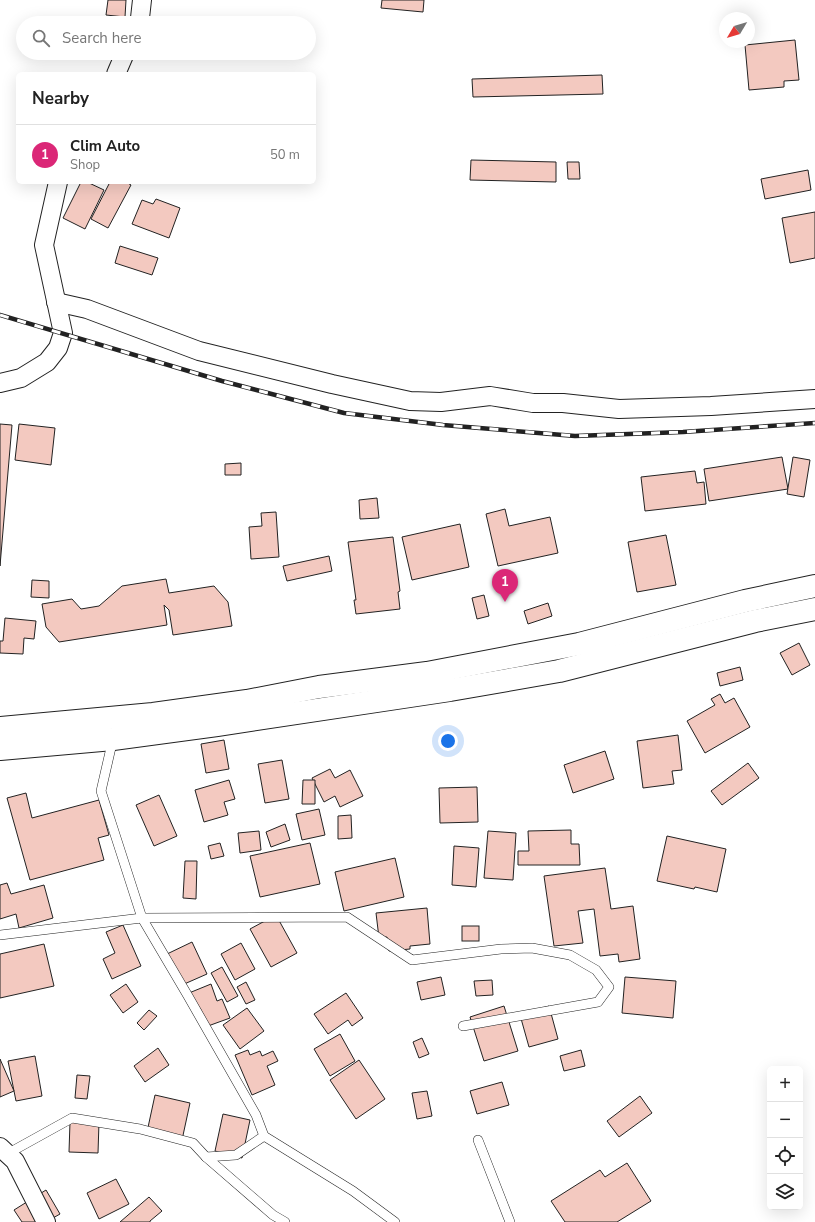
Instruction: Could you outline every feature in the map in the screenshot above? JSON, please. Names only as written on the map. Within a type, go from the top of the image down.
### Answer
[{"type":"main road","points":[[0,728],[153,714],[247,701],[319,687],[427,673],[579,644],[745,601],[815,586]]},
{"type":"main road","points":[[0,749],[113,739],[217,726],[442,692],[551,672],[755,622],[815,609]]},
{"type":"street","points":[[140,16],[142,0]]},
{"type":"street","points":[[117,72],[122,60]]},
{"type":"street","points":[[0,383],[21,378],[47,362],[58,348],[63,333],[44,245],[58,184]]},
{"type":"street","points":[[56,302],[87,309],[200,351],[332,384],[410,400],[441,402],[490,396],[533,403],[563,403],[619,409],[711,406],[815,399]]},
{"type":"street","points":[[4,1151],[15,1161],[46,1222]]},
{"type":"lane","points":[[113,739],[102,791],[142,918],[256,1115],[264,1136],[353,1191],[395,1222]]},
{"type":"lane","points":[[0,935],[142,918],[347,917],[412,960],[501,949],[532,948],[570,955],[596,970],[609,987],[598,1002],[462,1026]]},
{"type":"lane","points":[[4,1151],[72,1118],[140,1130],[193,1144],[273,1215],[285,1222]]},
{"type":"lane","points":[[206,1157],[236,1156],[264,1136]]},
{"type":"lane","points":[[478,1140],[510,1222]]},
{"type":"building","points":[[108,0],[126,0],[125,16],[106,15]]},
{"type":"building","points":[[382,0],[424,0],[423,12],[381,8]]},
{"type":"building","points":[[795,40],[799,80],[784,81],[784,87],[749,90],[745,48],[755,48],[755,44]]},
{"type":"building","points":[[602,75],[603,94],[473,97],[472,79]]},
{"type":"building","points":[[471,160],[556,162],[556,182],[470,180]]},
{"type":"building","points":[[567,162],[579,162],[580,179],[568,179]]},
{"type":"building","points":[[808,170],[811,190],[765,199],[761,179]]},
{"type":"building","points":[[80,184],[91,184],[104,190],[85,229],[63,218]]},
{"type":"building","points":[[109,184],[131,185],[108,228],[91,219]]},
{"type":"building","points":[[156,199],[180,208],[169,238],[132,224],[142,200],[153,204]]},
{"type":"building","points":[[815,212],[815,258],[790,263],[782,218]]},
{"type":"building","points":[[120,246],[158,258],[152,275],[115,263]]},
{"type":"building","points":[[0,424],[12,425],[0,566]]},
{"type":"building","points":[[19,424],[55,428],[51,465],[15,460]]},
{"type":"building","points":[[782,457],[788,489],[709,501],[704,469]]},
{"type":"building","points":[[793,457],[810,460],[804,497],[787,494]]},
{"type":"building","points":[[241,463],[241,475],[225,475],[225,464]]},
{"type":"building","points":[[695,471],[697,483],[704,482],[706,504],[645,511],[641,477]]},
{"type":"building","points":[[377,498],[379,518],[360,519],[359,500]]},
{"type":"building","points":[[505,509],[509,526],[550,517],[558,553],[498,566],[486,514]]},
{"type":"building","points":[[276,512],[279,557],[251,559],[249,527],[262,526],[261,513]]},
{"type":"building","points":[[460,524],[469,567],[412,580],[402,537]]},
{"type":"building","points":[[666,535],[676,585],[637,592],[628,542]]},
{"type":"building","points":[[393,537],[400,591],[398,592],[400,609],[356,614],[354,600],[356,600],[348,542]]},
{"type":"building","points":[[329,556],[332,571],[287,581],[283,566]]},
{"type":"building","points":[[166,579],[169,593],[214,586],[228,602],[232,626],[173,635],[169,610],[164,605],[167,625],[59,642],[46,627],[42,604],[72,599],[81,609],[99,606],[122,586]]},
{"type":"building","points":[[32,580],[49,581],[49,598],[31,597]]},
{"type":"building","points":[[484,595],[489,616],[477,619],[472,598]]},
{"type":"building","points":[[548,603],[552,616],[528,624],[524,611]]},
{"type":"building","points":[[5,618],[36,621],[34,639],[24,638],[23,654],[0,653],[0,641],[3,641]]},
{"type":"building","points":[[799,643],[810,665],[792,675],[780,653]]},
{"type":"building","points":[[740,667],[743,680],[720,686],[717,673]]},
{"type":"building","points":[[720,694],[725,703],[734,698],[750,727],[705,753],[687,721],[715,705],[711,699]]},
{"type":"building","points":[[678,735],[682,770],[672,771],[674,784],[643,788],[637,741]]},
{"type":"building","points":[[224,740],[229,769],[206,773],[201,744]]},
{"type":"building","points":[[605,751],[614,779],[573,793],[564,765]]},
{"type":"building","points":[[282,760],[289,799],[265,803],[258,764]]},
{"type":"building","points":[[748,763],[759,778],[722,805],[711,791]]},
{"type":"building","points":[[330,769],[335,778],[350,770],[363,796],[340,807],[335,796],[324,802],[312,778]]},
{"type":"building","points":[[229,780],[235,799],[224,802],[228,815],[204,822],[195,790]]},
{"type":"building","points":[[303,780],[315,780],[315,804],[302,804]]},
{"type":"building","points":[[477,787],[478,822],[440,823],[439,788]]},
{"type":"building","points":[[26,793],[32,818],[99,800],[109,835],[98,838],[104,860],[30,880],[7,798]]},
{"type":"building","points":[[159,795],[177,836],[154,846],[136,805]]},
{"type":"building","points":[[319,809],[325,835],[302,840],[296,814]]},
{"type":"building","points":[[351,815],[352,838],[338,839],[338,816]]},
{"type":"building","points":[[285,824],[290,840],[271,847],[266,832]]},
{"type":"building","points":[[571,830],[571,844],[579,844],[580,865],[518,865],[518,851],[529,851],[528,831]]},
{"type":"building","points":[[259,831],[261,850],[240,853],[238,833]]},
{"type":"building","points":[[488,831],[516,833],[513,880],[484,878]]},
{"type":"building","points":[[667,836],[726,849],[717,892],[657,881]]},
{"type":"building","points":[[220,843],[224,856],[211,859],[208,846]]},
{"type":"building","points":[[310,843],[320,884],[260,897],[250,856]]},
{"type":"building","points":[[454,846],[479,848],[476,887],[452,885]]},
{"type":"building","points":[[395,858],[404,897],[344,911],[335,872]]},
{"type":"building","points":[[185,861],[197,861],[196,899],[183,898]]},
{"type":"building","points":[[605,868],[611,909],[633,906],[640,959],[619,962],[618,954],[600,956],[594,909],[578,911],[583,943],[554,946],[544,876]]},
{"type":"building","points":[[7,883],[11,894],[44,885],[53,918],[19,928],[16,914],[0,919],[0,885]]},
{"type":"building","points":[[427,908],[430,944],[410,946],[410,949],[389,951],[387,937],[379,938],[376,913]]},
{"type":"building","points":[[276,915],[297,953],[271,967],[250,929]]},
{"type":"building","points":[[123,925],[141,966],[112,979],[103,959],[115,953],[106,932]]},
{"type":"building","points":[[462,926],[479,926],[479,941],[462,941]]},
{"type":"building","points":[[192,942],[207,974],[182,985],[167,954]]},
{"type":"building","points":[[241,943],[255,969],[235,980],[221,954]]},
{"type":"building","points":[[44,944],[54,986],[0,998],[0,954]]},
{"type":"building","points":[[222,967],[238,996],[227,1002],[211,973]]},
{"type":"building","points":[[441,977],[445,995],[421,1000],[417,982]]},
{"type":"building","points":[[625,977],[676,981],[673,1018],[622,1013]]},
{"type":"building","points":[[492,980],[493,995],[476,996],[474,981]]},
{"type":"building","points":[[246,982],[255,1000],[246,1004],[237,987]]},
{"type":"building","points":[[126,984],[138,1002],[123,1013],[110,995]]},
{"type":"building","points":[[211,984],[217,1001],[222,999],[230,1018],[208,1026],[200,1008],[196,1010],[189,993]]},
{"type":"building","points":[[346,993],[363,1018],[352,1026],[348,1020],[328,1034],[314,1014]]},
{"type":"building","points":[[504,1006],[518,1051],[484,1061],[470,1017]]},
{"type":"building","points":[[549,1006],[558,1039],[529,1047],[520,1015]]},
{"type":"building","points":[[247,1008],[264,1031],[240,1049],[223,1025]]},
{"type":"building","points":[[149,1010],[157,1016],[144,1030],[137,1023]]},
{"type":"building","points":[[340,1034],[355,1061],[330,1076],[314,1049]]},
{"type":"building","points":[[422,1038],[429,1054],[419,1058],[413,1042]]},
{"type":"building","points":[[158,1048],[169,1065],[145,1082],[134,1066]]},
{"type":"building","points":[[248,1050],[250,1055],[260,1051],[262,1056],[273,1051],[278,1061],[267,1066],[275,1085],[252,1095],[235,1055]]},
{"type":"building","points":[[581,1050],[585,1066],[564,1071],[560,1056]]},
{"type":"building","points":[[35,1056],[42,1096],[16,1101],[8,1061]]},
{"type":"building","points":[[0,1059],[14,1091],[0,1097]]},
{"type":"building","points":[[359,1060],[385,1099],[356,1119],[330,1080]]},
{"type":"building","points":[[77,1075],[90,1076],[87,1099],[75,1098]]},
{"type":"building","points":[[502,1082],[509,1105],[477,1114],[470,1091]]},
{"type":"building","points":[[427,1091],[432,1116],[417,1119],[412,1093]]},
{"type":"building","points":[[155,1095],[190,1103],[182,1140],[147,1132]]},
{"type":"building","points":[[640,1096],[652,1113],[619,1137],[607,1121]]},
{"type":"building","points":[[223,1114],[250,1120],[242,1158],[215,1151]]},
{"type":"building","points":[[70,1122],[99,1122],[98,1153],[69,1152]]},
{"type":"building","points":[[627,1163],[651,1201],[617,1222],[565,1222],[551,1201],[600,1170],[605,1177]]},
{"type":"building","points":[[116,1179],[129,1204],[99,1219],[87,1193]]},
{"type":"building","points":[[46,1190],[60,1214],[46,1222],[22,1222],[14,1210]]},
{"type":"building","points":[[149,1197],[162,1211],[150,1222],[120,1222]]},
{"type":"railway","points":[[0,315],[222,381],[344,413],[443,425],[575,436],[683,432],[815,423]]},
{"type":"place","name":"Clim Auto","points":[[505,602]]}]
